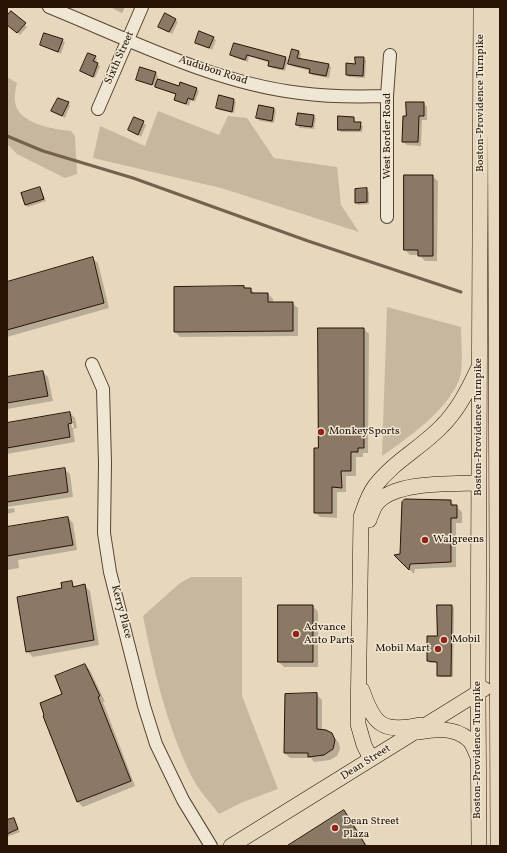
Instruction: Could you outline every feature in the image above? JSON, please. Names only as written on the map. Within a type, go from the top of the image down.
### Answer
[{"type":"main road","name":"Boston-Providence Turnpike","points":[[479,846],[478,693],[481,7]]},
{"type":"main road","name":"Boston-Providence Turnpike","points":[[495,7],[495,484],[499,679],[498,846]]},
{"type":"main road","points":[[372,759],[364,744],[358,724],[361,517],[367,499],[375,486],[396,465],[427,441],[455,413],[480,367]]},
{"type":"main road","points":[[360,560],[372,513],[377,503],[391,494],[414,486],[479,482]]},
{"type":"main road","name":"Dean Street","points":[[231,846],[499,679]]},
{"type":"main road","points":[[359,682],[374,719],[387,726],[401,729],[429,723]]},
{"type":"main road","points":[[414,733],[436,729],[458,733],[469,739],[478,758]]},
{"type":"street","name":"Audubon Road","points":[[48,7],[188,64],[244,82],[299,93],[346,97],[387,96]]},
{"type":"street","name":"Sixth Street","points":[[98,109],[142,7]]},
{"type":"street","name":"West Border Road","points":[[387,217],[387,96],[390,55]]},
{"type":"street","name":"Kerry Place","points":[[92,364],[103,389],[105,463],[104,533],[110,572],[156,744],[183,800],[211,846]]},
{"type":"shaded area","points":[[7,77],[17,83],[15,102],[22,116],[46,127],[71,131],[75,136],[77,174],[65,178],[17,154],[7,144]]},
{"type":"shaded area","points":[[158,111],[219,135],[228,116],[247,118],[274,158],[337,167],[341,205],[359,232],[221,188],[93,158],[100,126],[145,146]]},
{"type":"shaded area","points":[[387,307],[461,327],[462,362],[461,373],[457,385],[440,409],[417,431],[382,456]]},
{"type":"shaded area","points":[[191,577],[242,577],[242,696],[278,789],[243,802],[219,814],[195,782],[175,738],[162,698],[143,616],[180,583]]},
{"type":"building","points":[[11,11],[26,23],[17,33],[7,25],[7,16]]},
{"type":"building","points":[[165,13],[176,19],[169,32],[158,27]]},
{"type":"building","points":[[199,31],[214,37],[209,48],[195,43]]},
{"type":"building","points":[[44,33],[63,39],[58,52],[40,45]]},
{"type":"building","points":[[234,43],[286,57],[283,69],[268,66],[269,61],[247,55],[245,60],[230,55]]},
{"type":"building","points":[[292,49],[299,51],[297,58],[329,64],[326,76],[309,73],[310,69],[288,64]]},
{"type":"building","points":[[88,53],[96,56],[93,61],[98,63],[93,77],[80,71]]},
{"type":"building","points":[[355,57],[364,57],[363,76],[346,75],[346,63],[355,64]]},
{"type":"building","points":[[140,67],[156,72],[152,85],[136,80]]},
{"type":"building","points":[[158,79],[179,86],[180,82],[197,88],[193,100],[188,98],[186,104],[174,100],[176,94],[155,87]]},
{"type":"building","points":[[219,95],[234,99],[232,112],[216,108]]},
{"type":"building","points":[[58,98],[69,102],[62,116],[51,111]]},
{"type":"building","points":[[406,102],[424,102],[424,116],[419,116],[418,142],[402,142],[403,116],[406,116]]},
{"type":"building","points":[[259,105],[274,108],[272,121],[256,118]]},
{"type":"building","points":[[298,113],[314,115],[312,127],[296,125]]},
{"type":"building","points":[[338,116],[354,117],[354,122],[361,122],[360,130],[338,130]]},
{"type":"building","points":[[134,117],[144,121],[138,135],[128,130]]},
{"type":"building","points":[[404,175],[433,175],[433,256],[418,256],[418,250],[404,250]]},
{"type":"building","points":[[40,187],[44,199],[25,205],[21,193]]},
{"type":"building","points":[[367,188],[367,202],[355,203],[355,189]]},
{"type":"building","points":[[93,257],[104,303],[7,330],[7,282]]},
{"type":"building","points":[[244,286],[244,288],[251,288],[251,293],[268,293],[268,302],[293,302],[293,331],[174,332],[174,287]]},
{"type":"building","points":[[318,328],[364,328],[364,448],[358,448],[358,452],[351,452],[351,471],[341,471],[342,488],[332,487],[332,513],[314,513],[314,448],[318,448]]},
{"type":"building","points":[[43,371],[48,396],[7,403],[7,377]]},
{"type":"building","points":[[70,412],[72,423],[68,424],[70,437],[7,448],[7,423]]},
{"type":"building","points":[[65,468],[68,492],[7,502],[7,477]]},
{"type":"building","name":"Walgreens","points":[[405,499],[451,500],[451,505],[457,505],[457,518],[451,518],[451,562],[410,564],[409,570],[394,555],[400,554],[402,502]]},
{"type":"building","points":[[68,517],[73,545],[7,556],[7,527]]},
{"type":"building","points":[[72,581],[73,587],[85,584],[94,640],[26,652],[17,597],[62,588],[61,583]]},
{"type":"building","name":"Advance Auto Parts","points":[[278,605],[313,605],[313,662],[278,662]]},
{"type":"building","name":"Mobil","points":[[437,605],[452,605],[451,676],[437,676],[437,662],[427,661],[427,636],[437,636]]},
{"type":"building","points":[[85,664],[100,696],[98,697],[131,781],[77,802],[43,716],[40,703],[62,694],[55,676]]},
{"type":"building","points":[[317,693],[317,729],[326,730],[332,733],[335,740],[333,749],[324,755],[308,757],[308,753],[284,753],[285,694]]},
{"type":"building","name":"Dean Street Plaza","points":[[344,810],[366,846],[287,846]]},
{"type":"building","points":[[14,818],[18,829],[7,834],[7,820]]},
{"type":"waterway","points":[[7,136],[43,151],[133,178],[308,241],[461,292]]},
{"type":"place","name":"MonkeySports","points":[[321,432]]},
{"type":"place","name":"Walgreens","points":[[425,540]]},
{"type":"place","name":"Advance Auto Parts","points":[[296,634]]},
{"type":"place","name":"Mobil","points":[[444,640]]},
{"type":"place","name":"Mobil Mart","points":[[438,649]]},
{"type":"place","name":"Dean Street Plaza","points":[[335,828]]}]
